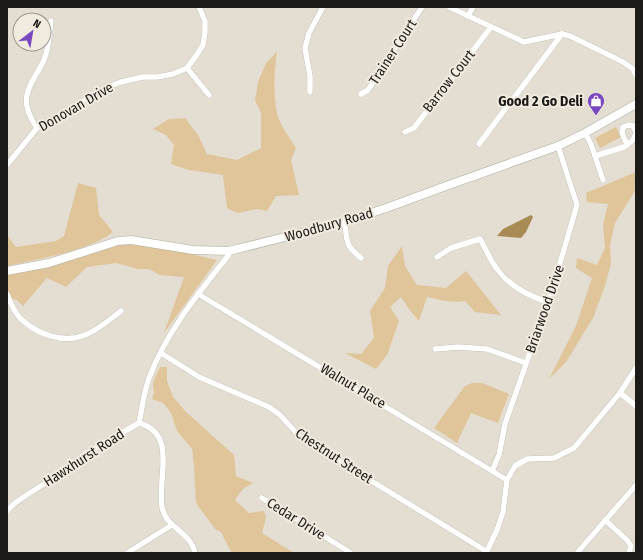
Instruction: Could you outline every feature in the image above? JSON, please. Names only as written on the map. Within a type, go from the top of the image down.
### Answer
[{"type":"main road","name":"Woodbury Road","points":[[7,270],[49,263],[118,241],[131,240],[193,250],[228,251],[345,222],[558,146],[585,133],[636,104]]},
{"type":"street","points":[[199,7],[205,21],[206,32],[203,45],[187,68],[209,96]]},
{"type":"street","points":[[310,92],[310,76],[305,48],[309,33],[323,7]]},
{"type":"street","name":"Trainer Court","points":[[361,94],[368,90],[422,7]]},
{"type":"street","points":[[449,7],[524,42],[562,34],[570,36],[622,62],[633,69],[636,75]]},
{"type":"street","points":[[468,16],[473,7]]},
{"type":"street","name":"Barrow Court","points":[[405,132],[414,128],[491,27]]},
{"type":"street","points":[[479,144],[562,34]]},
{"type":"street","points":[[37,128],[30,118],[26,107],[26,96],[30,84],[44,60],[46,52]]},
{"type":"street","name":"Donovan Drive","points":[[7,165],[37,128],[105,88],[121,82],[143,77],[157,77],[172,74],[187,68]]},
{"type":"street","points":[[595,156],[624,147],[632,140],[636,133],[636,129],[629,125],[624,127],[622,134],[627,144]]},
{"type":"street","points":[[585,133],[603,180]]},
{"type":"street","name":"Briarwood Drive","points":[[492,470],[499,455],[505,424],[548,302],[577,205],[558,146]]},
{"type":"street","points":[[345,222],[347,241],[350,249],[361,258]]},
{"type":"street","points":[[437,257],[451,248],[480,239],[496,268],[506,281],[520,291],[534,298],[548,302]]},
{"type":"street","name":"Hawxhurst Road","points":[[7,512],[15,503],[58,475],[85,454],[139,423],[149,380],[171,333],[198,294],[228,256],[228,251]]},
{"type":"street","points":[[7,294],[11,304],[20,317],[32,328],[47,336],[65,338],[83,336],[94,331],[121,312]]},
{"type":"street","name":"Walnut Place","points":[[198,294],[507,480]]},
{"type":"street","points":[[435,349],[458,347],[487,349],[526,363]]},
{"type":"street","name":"Chestnut Street","points":[[161,353],[199,377],[269,407],[280,415],[302,438],[486,552]]},
{"type":"street","points":[[486,552],[497,530],[503,512],[507,480],[513,469],[520,462],[527,459],[554,458],[574,448],[620,393],[636,368]]},
{"type":"street","points":[[620,393],[636,406]]},
{"type":"street","points":[[139,423],[149,426],[160,441],[164,459],[160,495],[162,509],[166,518],[172,525],[184,534],[195,553]]},
{"type":"street","points":[[577,553],[636,485]]},
{"type":"street","name":"Cedar Drive","points":[[262,498],[351,553]]},
{"type":"street","points":[[605,520],[627,540],[630,546],[629,553]]},
{"type":"street","points":[[127,553],[172,525]]},
{"type":"shaded area","points":[[277,52],[275,69],[276,108],[281,124],[296,148],[291,160],[299,195],[276,196],[267,211],[257,209],[237,213],[227,208],[223,175],[189,170],[171,164],[174,145],[166,135],[153,129],[169,119],[185,118],[198,135],[207,154],[237,160],[261,148],[261,113],[255,100],[258,82],[266,63]]},
{"type":"shaded area","points":[[616,127],[621,137],[600,148],[595,138]]},
{"type":"shaded area","points":[[636,172],[636,189],[615,223],[610,245],[611,263],[605,286],[593,318],[566,362],[549,379],[576,326],[592,278],[576,268],[577,258],[597,265],[605,248],[603,225],[608,204],[587,202],[586,193]]},
{"type":"shaded area","points":[[78,183],[96,188],[99,215],[113,232],[103,239],[62,254],[7,266],[7,232],[8,237],[16,247],[56,241],[64,236]]},
{"type":"shaded area","points":[[531,215],[533,217],[526,232],[521,238],[497,236],[503,229]]},
{"type":"shaded area","points":[[132,241],[217,260],[164,333],[184,277],[160,275],[149,269],[138,269],[116,263],[87,267],[66,287],[47,278],[23,306],[17,300],[7,298],[7,274]]},
{"type":"shaded area","points":[[402,246],[405,266],[417,285],[446,288],[466,271],[501,315],[475,312],[465,301],[460,302],[441,300],[427,297],[419,321],[401,297],[390,307],[399,321],[387,355],[376,369],[345,353],[361,354],[374,338],[370,311],[385,288],[388,266]]},
{"type":"shaded area","points":[[160,367],[167,367],[167,381],[173,397],[186,412],[234,455],[236,476],[253,483],[243,489],[235,500],[249,513],[264,511],[266,517],[262,533],[294,553],[233,553],[221,532],[215,529],[196,503],[192,449],[177,431],[171,413],[163,403],[152,399],[154,393],[153,382]]},
{"type":"shaded area","points":[[472,383],[482,383],[509,394],[498,423],[471,413],[457,443],[434,428],[465,386]]},
{"type":"place","name":"Good 2 Go Deli","points":[[596,116]]}]
